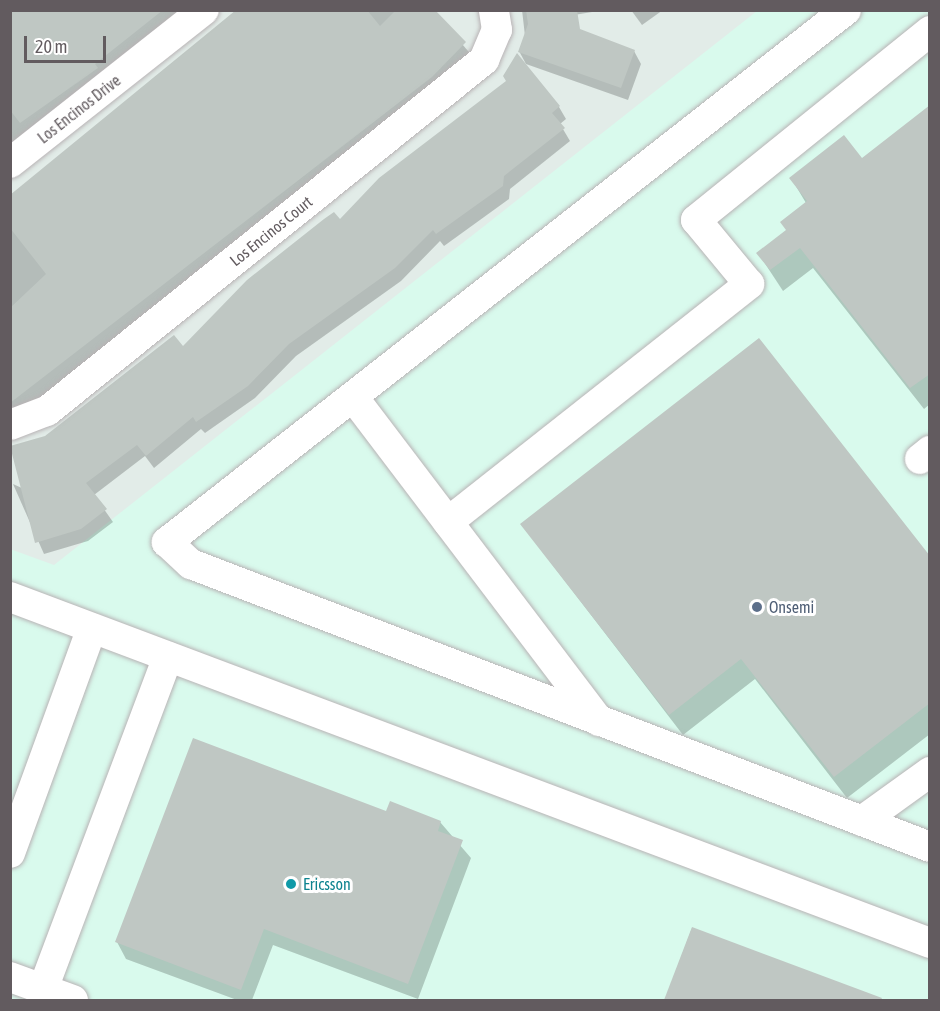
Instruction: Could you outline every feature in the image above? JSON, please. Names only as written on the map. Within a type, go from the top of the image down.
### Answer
[{"type":"lane","name":"Los Encinos Drive","points":[[10,163],[204,10]]},
{"type":"lane","name":"Los Encinos Court","points":[[10,425],[47,411],[484,60],[497,30],[494,10]]},
{"type":"lane","points":[[846,10],[167,543],[191,564],[930,847]]},
{"type":"lane","points":[[916,10],[930,26]]},
{"type":"lane","points":[[448,522],[749,284],[696,220],[930,31]]},
{"type":"lane","points":[[353,397],[599,721]]},
{"type":"lane","points":[[10,597],[930,943]]},
{"type":"lane","points":[[10,853],[92,628]]},
{"type":"lane","points":[[43,989],[168,657]]},
{"type":"lane","points":[[862,821],[930,772]]},
{"type":"lane","points":[[10,977],[73,1000]]},
{"type":"shaded area","points":[[757,11],[929,11],[929,1000],[11,1000],[10,549],[54,565]]},
{"type":"building","points":[[10,10],[163,10],[95,64],[98,68],[20,123],[10,110]]},
{"type":"building","points":[[236,10],[367,10],[380,26],[396,10],[435,10],[466,42],[432,77],[10,403],[10,308],[46,274],[10,228],[10,195]]},
{"type":"building","points":[[526,10],[577,10],[580,29],[635,50],[621,88],[518,52],[528,24]]},
{"type":"building","points":[[517,53],[560,106],[552,113],[565,128],[504,176],[503,186],[436,234],[433,230],[395,268],[289,344],[248,386],[196,422],[193,417],[146,456],[137,445],[86,483],[107,509],[81,529],[35,543],[10,446],[45,436],[174,335],[183,346],[247,280],[334,212],[340,219],[379,178],[506,81],[503,76]]},
{"type":"building","points":[[930,105],[930,374],[910,388],[800,248],[770,270],[756,253],[786,230],[780,222],[807,201],[789,178],[844,135],[862,158]]},
{"type":"building","name":"Onsemi","points":[[759,338],[930,556],[930,703],[834,777],[741,659],[669,715],[520,524]]},
{"type":"building","name":"Ericsson","points":[[193,738],[386,811],[390,801],[441,821],[438,831],[463,840],[408,984],[264,929],[241,990],[115,942]]},
{"type":"building","points":[[692,927],[882,998],[881,1000],[664,1000]]},
{"type":"place","name":"Onsemi","points":[[757,607]]},
{"type":"place","name":"Ericsson","points":[[291,884]]}]
